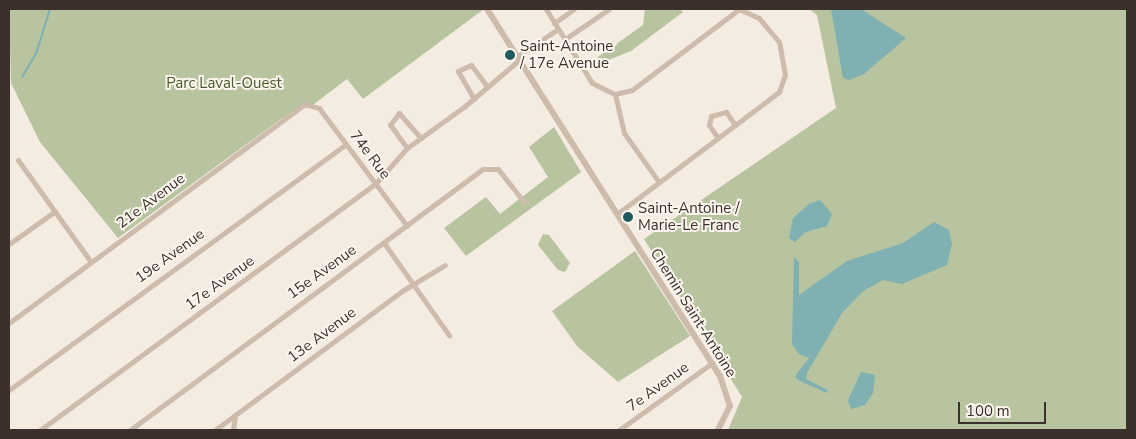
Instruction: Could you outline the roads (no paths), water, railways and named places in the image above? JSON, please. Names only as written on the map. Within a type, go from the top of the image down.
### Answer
[{"type":"street","name":"Chemin Saint-Antoine","points":[[487,9],[712,364],[730,397],[729,413],[718,430]]},
{"type":"street","points":[[546,9],[592,83],[615,94],[632,90],[739,9],[759,18],[774,33],[785,75],[779,92],[617,214]]},
{"type":"street","points":[[554,23],[574,9]]},
{"type":"street","points":[[565,39],[609,9]]},
{"type":"street","name":"17e Avenue","points":[[40,430],[376,183],[407,148],[474,99],[518,58],[558,29]]},
{"type":"street","points":[[474,99],[458,71],[471,65],[486,86]]},
{"type":"street","points":[[615,94],[624,132],[659,182]]},
{"type":"street","name":"74e Rue","points":[[310,104],[319,108],[407,226]]},
{"type":"street","name":"21e Avenue","points":[[9,324],[296,108],[310,104]]},
{"type":"street","points":[[718,138],[709,125],[711,116],[726,112],[735,125]]},
{"type":"street","points":[[407,148],[390,125],[399,113],[421,138]]},
{"type":"street","name":"19e Avenue","points":[[9,390],[346,144]]},
{"type":"street","points":[[18,160],[91,262]]},
{"type":"street","name":"15e Avenue","points":[[130,430],[137,428],[487,168],[498,168],[524,202]]},
{"type":"street","points":[[9,244],[54,212]]},
{"type":"street","points":[[384,243],[449,336]]},
{"type":"street","name":"13e Avenue","points":[[216,430],[413,286],[445,265]]},
{"type":"street","name":"7e Avenue","points":[[619,430],[712,364]]},
{"type":"street","points":[[233,430],[235,416]]},
{"type":"water","points":[[831,9],[861,9],[906,38],[864,74],[849,80],[843,78]]},
{"type":"water","points":[[820,200],[832,214],[827,226],[806,232],[795,242],[789,238],[793,218],[809,204]]},
{"type":"water","points":[[934,222],[949,230],[952,244],[947,265],[902,284],[883,280],[862,292],[842,313],[807,373],[806,379],[828,390],[827,393],[798,380],[795,376],[809,358],[799,354],[792,344],[794,257],[799,262],[799,295],[847,261],[903,243]]},
{"type":"water","points":[[861,372],[875,375],[873,393],[865,405],[851,409],[848,400]]},
{"type":"waterway","points":[[22,77],[36,54],[50,9]]},
{"type":"place","name":"Saint-Antoine / 17e Avenue","points":[[510,55]]},
{"type":"place","name":"Saint-Antoine / Marie-Le Franc","points":[[628,217]]},
{"type":"park label","name":"Parc Laval-Ouest","points":[[224,84]]}]
